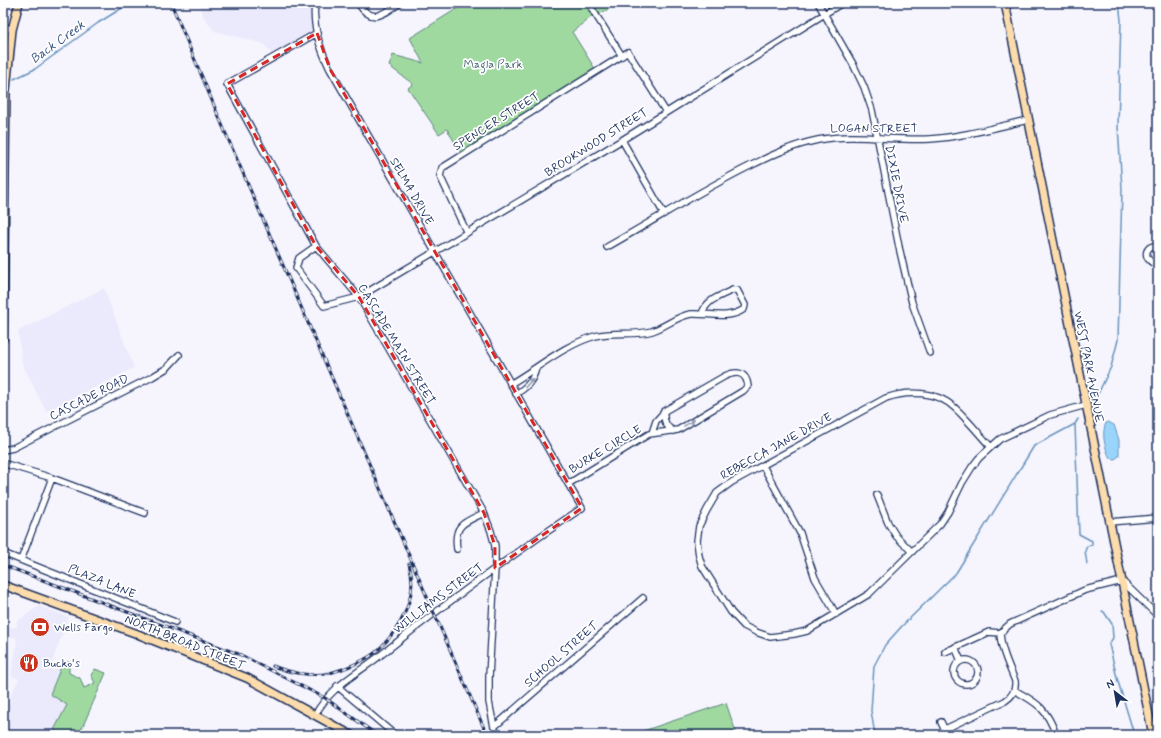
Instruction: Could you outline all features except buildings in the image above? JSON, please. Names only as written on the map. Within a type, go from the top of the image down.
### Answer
[{"type":"main road","points":[[3,339],[4,136],[7,69],[12,30],[19,3]]},
{"type":"main road","name":"WEST PARK AVENUE","points":[[1004,3],[1153,735]]},
{"type":"main road","name":"NORTH BROAD STREET","points":[[3,585],[202,659],[246,678],[351,735]]},
{"type":"street","name":"SELMA DRIVE","points":[[315,3],[315,22],[317,33],[323,54],[330,69],[582,508]]},
{"type":"street","points":[[358,3],[368,15],[378,16],[400,3]]},
{"type":"street","points":[[655,3],[660,6],[668,3]]},
{"type":"street","name":"DIXIE DRIVE","points":[[818,3],[864,86],[872,110],[899,247],[912,303],[930,353]]},
{"type":"street","name":"BROOKWOOD STREET","points":[[316,246],[299,258],[296,268],[324,306],[359,297],[622,140],[842,3]]},
{"type":"street","points":[[592,9],[622,56],[628,52],[666,112]]},
{"type":"street","points":[[3,26],[12,30]]},
{"type":"street","name":"CASCADE MAIN STREET","points":[[317,33],[226,84],[316,246],[359,297],[484,513],[492,531],[495,546],[496,568],[489,677],[489,702],[497,735]]},
{"type":"street","name":"SPENCER STREET","points":[[467,232],[440,176],[442,168],[622,56]]},
{"type":"street","name":"LOGAN STREET","points":[[607,247],[722,180],[794,146],[817,140],[840,137],[929,139],[948,137],[1028,120]]},
{"type":"street","points":[[622,140],[664,214]]},
{"type":"street","points":[[1158,246],[1155,245],[1151,247],[1147,251],[1146,255],[1148,260],[1153,263],[1158,262]]},
{"type":"street","points":[[510,384],[574,345],[595,336],[652,331],[690,314],[727,316],[738,314],[744,310],[745,305],[736,290],[733,290],[710,301],[704,306],[702,314]]},
{"type":"street","name":"CASCADE ROAD","points":[[3,450],[13,448],[152,377],[167,368],[179,355]]},
{"type":"street","points":[[516,394],[531,382],[536,368]]},
{"type":"street","name":"BURKE CIRCLE","points":[[568,484],[652,433],[678,430],[743,391],[748,386],[748,382],[742,374],[732,373],[664,411],[656,421],[652,433]]},
{"type":"street","name":"REBECCA JANE DRIVE","points":[[991,447],[954,407],[941,399],[926,394],[896,394],[886,398],[732,482],[717,493],[699,526],[697,541],[698,556],[702,566],[731,612],[744,626],[770,637],[807,631],[869,594],[912,552],[940,524],[948,512],[967,474],[979,458],[1000,439],[1050,414],[1086,405]]},
{"type":"street","points":[[664,411],[665,422],[669,428],[673,430]]},
{"type":"street","points":[[3,464],[52,478],[146,513]]},
{"type":"street","points":[[763,466],[800,533],[815,578],[836,614]]},
{"type":"street","points":[[21,560],[52,478]]},
{"type":"street","points":[[877,495],[888,523],[896,536],[912,552]]},
{"type":"street","name":"WILLIAMS STREET","points":[[315,715],[325,698],[338,686],[378,657],[434,612],[540,536],[582,508]]},
{"type":"street","points":[[457,548],[456,539],[460,526],[466,521],[484,513]]},
{"type":"street","points":[[1109,522],[1158,518]]},
{"type":"street","name":"PLAZA LANE","points":[[3,553],[175,622]]},
{"type":"street","points":[[945,652],[989,632],[1000,633],[1010,624],[1068,596],[1100,585],[1122,581],[1158,616]]},
{"type":"street","name":"SCHOOL STREET","points":[[494,727],[643,598]]},
{"type":"street","points":[[941,722],[946,732],[1010,698],[1014,690],[1014,681],[1002,647],[1000,633]]},
{"type":"street","points":[[955,647],[961,661]]},
{"type":"street","points":[[961,661],[971,661],[978,669],[975,680],[970,684],[959,682],[955,676],[954,673],[956,666],[961,661]]},
{"type":"street","points":[[338,686],[395,735]]},
{"type":"street","points":[[1014,690],[1038,703],[1047,714],[1056,735]]},
{"type":"highlighted area","points":[[317,33],[330,69],[582,508],[495,568],[495,546],[484,513],[359,297],[316,246],[227,84]]},
{"type":"shaded area","points":[[200,3],[315,3],[317,33],[274,58],[264,44],[214,31],[203,16]]},
{"type":"shaded area","points":[[104,288],[134,368],[46,412],[22,363],[18,331]]},
{"type":"shaded area","points":[[39,606],[69,617],[52,662],[57,664],[58,661],[63,662],[50,694],[67,705],[54,730],[62,735],[7,735],[11,694],[19,679],[11,676],[17,641],[15,637],[8,638],[8,628],[17,627],[17,621]]},
{"type":"green space","name":"Magla Park","points":[[466,3],[613,3],[608,10],[591,17],[572,32],[597,72],[462,155],[447,129],[439,134],[408,88],[413,84],[389,66],[393,55],[423,63],[410,38]]},
{"type":"green space","points":[[63,662],[69,662],[69,673],[80,678],[84,688],[95,683],[91,675],[95,669],[106,673],[79,735],[62,735],[54,730],[67,705],[50,694]]},
{"type":"green space","points":[[726,703],[737,735],[631,735]]},
{"type":"water","points":[[1108,422],[1114,425],[1119,440],[1119,456],[1115,459],[1110,458],[1104,441],[1104,431],[1106,423]]},
{"type":"waterway","name":"Back Creek","points":[[14,79],[35,69],[98,23],[130,3]]},
{"type":"waterway","points":[[1093,404],[1111,367],[1118,340],[1122,189],[1118,126],[1121,20],[1119,3]]},
{"type":"waterway","points":[[875,735],[871,711],[874,666],[885,645],[902,626],[956,573],[1034,446],[1075,424],[1078,419]]},
{"type":"waterway","points":[[1075,424],[1079,534],[1092,541],[1092,545],[1087,546],[1085,551],[1087,564]]},
{"type":"waterway","points":[[1102,611],[1112,624],[1113,638],[1109,644],[1117,678],[1133,731],[1132,735]]},
{"type":"railway","points":[[171,3],[226,134],[487,735]]},
{"type":"railway","points":[[273,666],[301,674],[316,675],[330,673],[349,667],[374,653],[387,641],[401,621],[406,610],[412,587],[409,564]]},
{"type":"railway","points":[[3,565],[241,655],[325,698],[377,735]]},
{"type":"place","name":"Wells Fargo","points":[[40,627]]},
{"type":"place","name":"Bucko's","points":[[29,663]]}]
